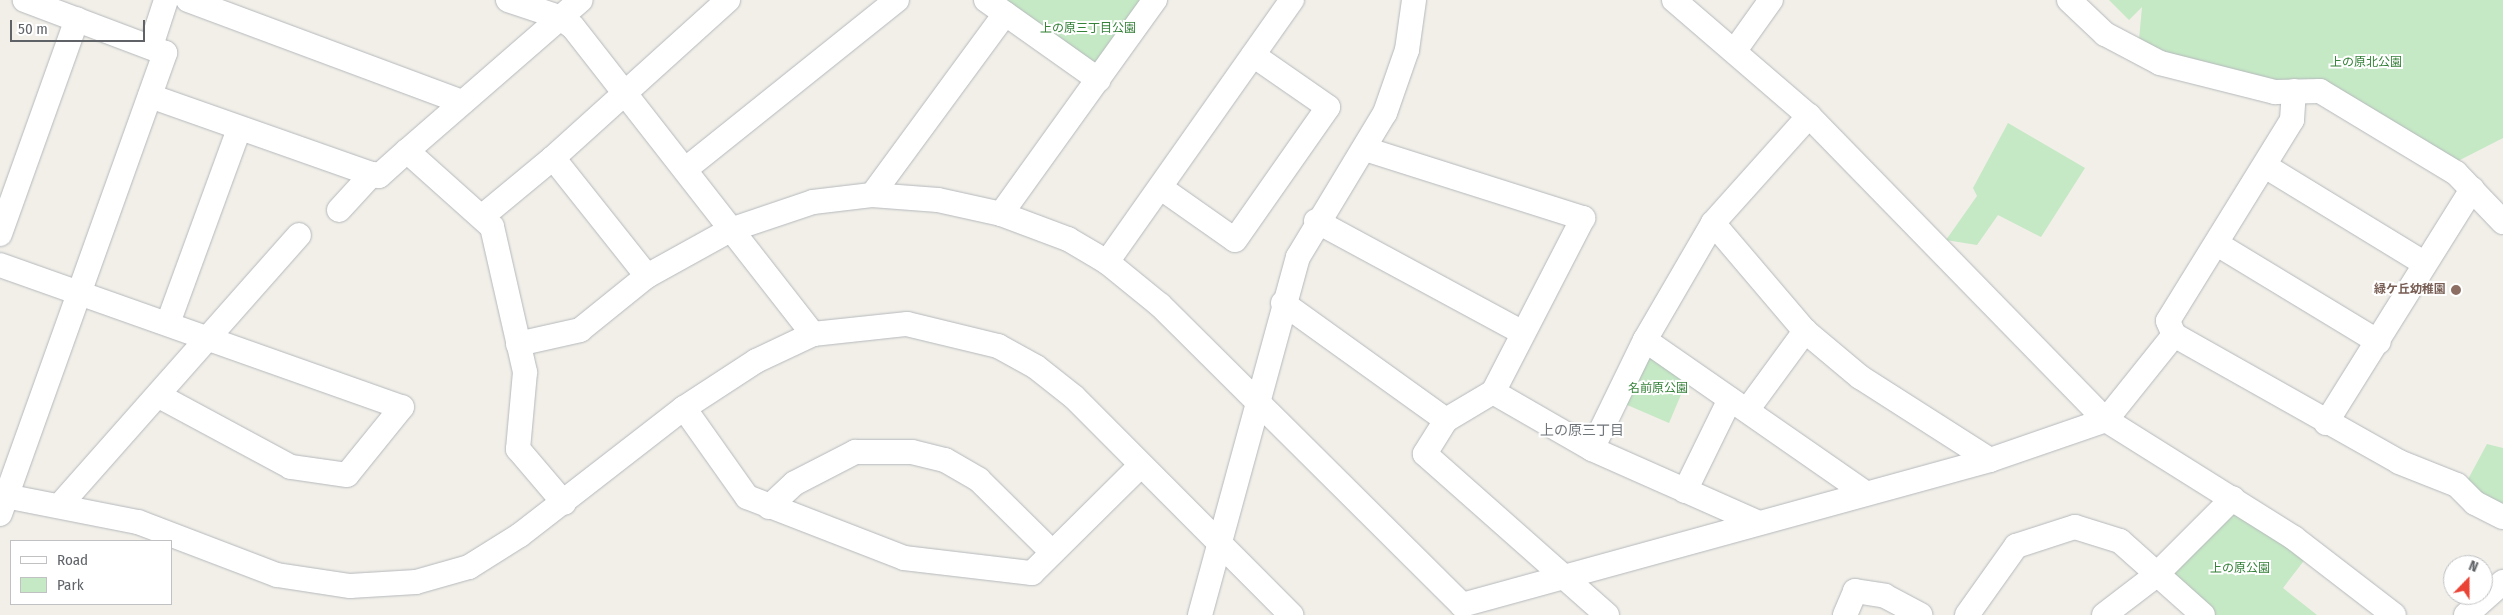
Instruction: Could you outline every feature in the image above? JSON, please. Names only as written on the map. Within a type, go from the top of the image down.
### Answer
[{"type":"street","points":[[25,0],[152,46],[165,53],[2,502],[61,504],[172,533],[277,575],[350,586],[416,582],[469,567],[564,503],[684,408],[756,361],[813,334],[907,324],[998,346],[1036,367],[1074,397],[1290,615]]},
{"type":"street","points":[[152,46],[166,0]]},
{"type":"street","points":[[188,0],[463,102]]},
{"type":"street","points":[[508,0],[559,17],[573,27],[623,92],[687,168],[730,230],[813,334]]},
{"type":"street","points":[[150,96],[239,129],[379,176],[559,17],[581,0]]},
{"type":"street","points":[[484,215],[553,158],[623,92],[728,0]]},
{"type":"street","points":[[687,168],[897,0]]},
{"type":"street","points":[[986,0],[1099,80]]},
{"type":"street","points":[[1001,214],[1155,0]]},
{"type":"street","points":[[1107,262],[1292,0]]},
{"type":"street","points":[[1200,615],[1283,303],[1316,221],[1365,149],[1402,69],[1414,0]]},
{"type":"street","points":[[1674,0],[1736,49],[1809,116],[2106,420],[2233,498],[2394,615]]},
{"type":"street","points":[[1736,49],[1772,0]]},
{"type":"street","points":[[2069,0],[2105,34],[2160,63],[2275,92],[2320,91],[2456,173],[2503,222]]},
{"type":"street","points":[[872,195],[1005,14]]},
{"type":"street","points":[[0,234],[77,18]]},
{"type":"street","points":[[1161,188],[1235,240],[1328,107],[1253,55]]},
{"type":"street","points":[[2294,92],[2292,120],[2168,321],[2174,334],[2326,423],[2399,462],[2458,486],[2475,503],[2503,517]]},
{"type":"street","points":[[1592,449],[1645,340],[1713,223],[1809,116]]},
{"type":"street","points":[[168,323],[239,129]]},
{"type":"street","points":[[1365,149],[1583,218],[1493,392],[1446,420],[1425,454],[1607,615]]},
{"type":"street","points":[[407,151],[484,215],[492,227],[525,372],[518,450],[564,503]]},
{"type":"street","points":[[553,158],[647,276]]},
{"type":"street","points":[[2265,166],[2424,263]]},
{"type":"street","points":[[339,210],[372,174]]},
{"type":"street","points":[[2326,423],[2379,342],[2424,263],[2472,188]]},
{"type":"street","points":[[518,344],[580,330],[647,276],[730,230],[813,202],[872,195],[938,200],[1001,214],[1068,239],[1107,262],[1160,305],[1258,400],[1462,612],[1563,575],[1865,492],[1990,460],[2106,420],[2174,334]]},
{"type":"street","points":[[1316,221],[1523,333]]},
{"type":"street","points":[[1713,223],[1805,331],[1860,377],[1990,460]]},
{"type":"street","points":[[61,504],[159,396],[206,338],[299,235]]},
{"type":"street","points":[[2217,244],[2379,342]]},
{"type":"street","points":[[0,265],[402,407],[347,475],[291,467],[159,396]]},
{"type":"street","points":[[1283,303],[1446,420]]},
{"type":"street","points":[[1685,491],[1739,404],[1805,331]]},
{"type":"street","points":[[1645,340],[1865,492]]},
{"type":"street","points":[[1493,392],[1592,449],[1757,522]]},
{"type":"street","points":[[684,408],[747,496],[768,507],[904,558],[1032,573],[1141,465]]},
{"type":"street","points":[[768,507],[802,478],[855,452],[912,452],[945,460],[979,480],[1052,552]]},
{"type":"street","points":[[2104,615],[2155,576],[2233,498]]},
{"type":"street","points":[[1967,615],[2016,546],[2075,527],[2120,541],[2155,576],[2203,615]]},
{"type":"street","points":[[2466,615],[2503,582]]},
{"type":"street","points":[[1845,615],[1855,591],[1885,596],[1920,615]]},
{"type":"green space","name":"上の原三丁目公園","points":[[998,0],[1144,0],[1094,69]]},
{"type":"green space","name":"上の原北公園","points":[[2109,0],[2503,0],[2503,138],[2456,162],[2273,85],[2150,51],[2139,40],[2142,7],[2129,20]]},
{"type":"green space","points":[[2008,123],[2085,168],[2041,237],[1998,215],[1977,245],[1946,240],[1977,196],[1973,188]]},
{"type":"green space","name":"名前原公園","points":[[1648,353],[1688,378],[1669,423],[1625,404]]},
{"type":"green space","points":[[2487,444],[2503,448],[2503,510],[2466,483]]},
{"type":"green space","name":"上の原公園","points":[[2233,510],[2306,558],[2283,588],[2317,615],[2213,615],[2170,580],[2174,569]]},
{"type":"place","name":"緑ケ丘幼稚園","points":[[2456,290]]},
{"type":"district","name":"上の原三丁目","points":[[1582,431]]}]
